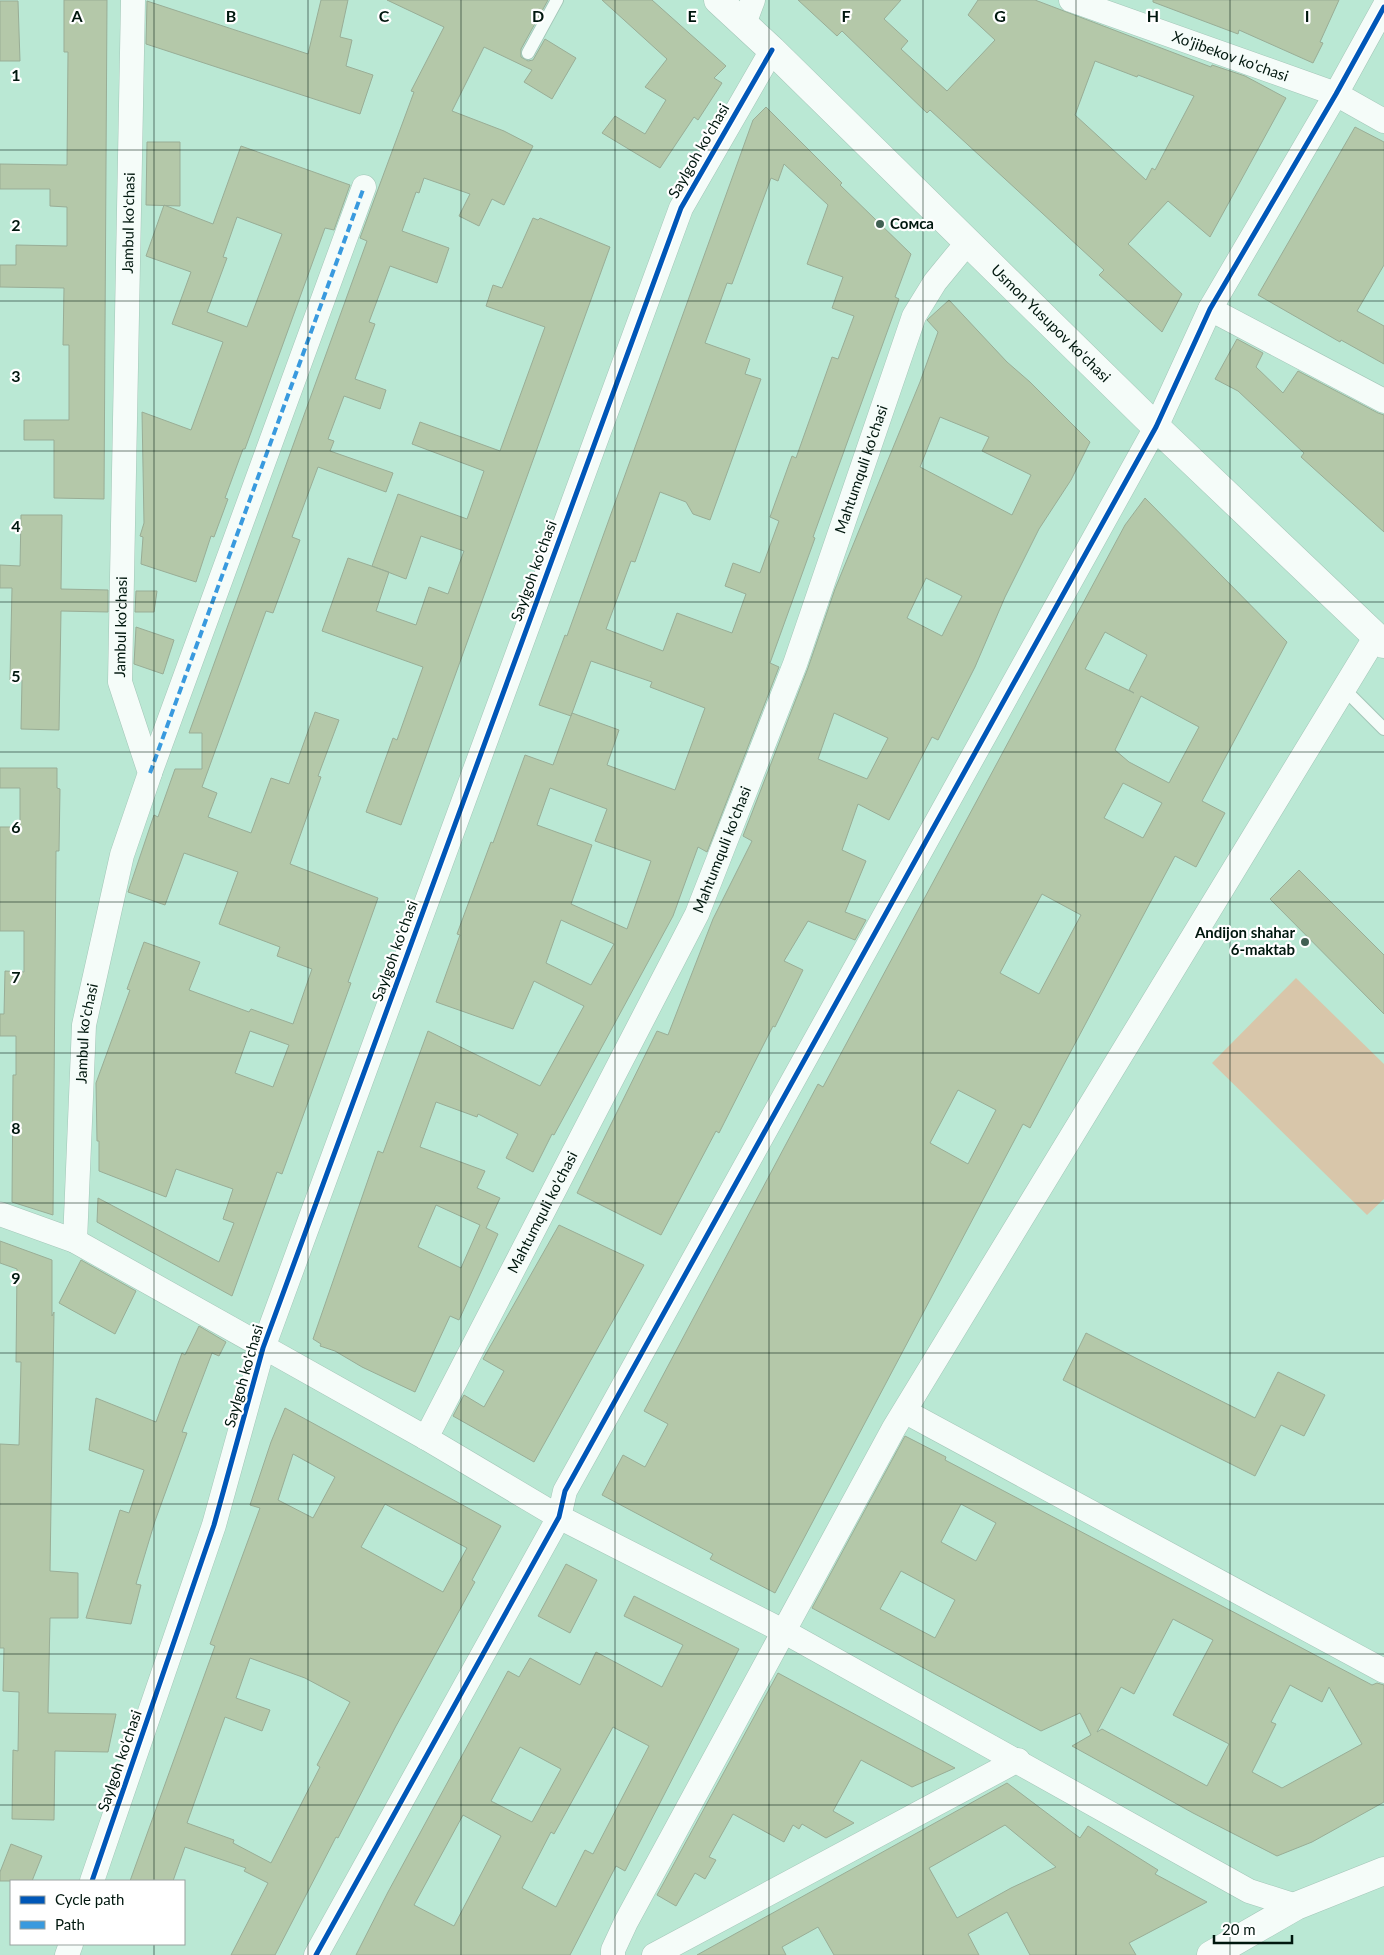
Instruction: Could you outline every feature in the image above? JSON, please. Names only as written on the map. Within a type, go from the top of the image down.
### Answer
[{"type":"main road","name":"Usmon Yusupov ko'chasi","points":[[718,0],[748,12],[772,50],[1156,427],[1380,640]]},
{"type":"main road","points":[[1219,1953],[1296,1906],[1384,1871]]},
{"type":"street","name":"Jambul ko'chasi","points":[[75,1240],[84,1025],[122,855],[150,773],[120,682],[133,0]]},
{"type":"street","name":"Xo'jibekov ko'chasi","points":[[1071,0],[1336,94],[1384,121]]},
{"type":"street","points":[[316,1955],[559,1517],[565,1491],[1156,427],[1210,309],[1336,94],[1384,7]]},
{"type":"street","name":"Saylgoh ko'chasi","points":[[92,1880],[214,1525],[263,1348],[681,208],[772,50]]},
{"type":"street","points":[[150,773],[364,187]]},
{"type":"street","name":"Mahtumquli ko'chasi","points":[[426,1438],[697,914],[795,664],[914,316],[935,282],[967,243]]},
{"type":"street","points":[[1210,309],[1384,402]]},
{"type":"street","points":[[613,1955],[612,1950],[626,1922],[894,1428],[906,1412],[1344,689],[1380,640]]},
{"type":"street","points":[[0,1214],[75,1240],[263,1348],[426,1438],[559,1517],[785,1632],[1249,1890],[1296,1906]]},
{"type":"street","points":[[906,1412],[1384,1671]]},
{"type":"street","points":[[654,1955],[1018,1760]]},
{"type":"lane","points":[[528,53],[557,0]]},
{"type":"lane","points":[[1344,689],[1384,729]]},
{"type":"shaded area","points":[[1296,978],[1384,1064],[1384,1199],[1367,1215],[1212,1063]]},
{"type":"building","points":[[64,0],[107,0],[104,499],[54,498],[54,440],[24,440],[24,420],[69,420],[69,345],[63,345],[64,288],[0,287],[0,265],[16,265],[16,245],[67,246],[67,207],[50,206],[50,189],[0,189],[0,164],[67,165],[68,52],[64,52]]},
{"type":"building","points":[[321,0],[348,0],[340,37],[352,40],[346,66],[373,75],[360,114],[146,44],[147,1],[308,54]]},
{"type":"building","points":[[387,0],[548,0],[521,49],[521,57],[528,61],[533,60],[545,39],[576,58],[552,99],[524,82],[532,70],[484,47],[452,111],[504,131],[533,146],[504,205],[492,199],[479,226],[459,216],[470,194],[424,178],[419,193],[416,192],[402,231],[449,248],[437,283],[390,266],[369,322],[375,324],[355,379],[386,390],[380,409],[344,396],[328,439],[334,441],[330,451],[393,473],[386,492],[318,467],[292,537],[300,540],[273,613],[266,611],[202,787],[217,793],[208,817],[251,833],[271,778],[289,784],[315,712],[339,720],[318,776],[321,777],[290,864],[378,898],[348,982],[351,983],[282,1174],[277,1172],[232,1296],[97,1222],[98,1198],[219,1262],[234,1223],[223,1219],[233,1189],[176,1169],[166,1197],[99,1171],[96,1083],[130,990],[127,989],[144,942],[200,962],[189,990],[249,1012],[251,1009],[293,1024],[312,969],[277,956],[280,947],[219,924],[238,872],[184,853],[165,905],[128,892],[154,815],[158,817],[175,769],[202,769],[202,733],[189,733],[367,241],[360,238],[414,92],[411,91],[444,27]],"holes":[[[250,1031],[289,1045],[273,1087],[235,1073]]]},
{"type":"building","points":[[602,0],[652,0],[726,66],[714,78],[722,83],[698,120],[694,117],[660,168],[602,133],[615,116],[645,134],[666,100],[645,87],[667,59]]},
{"type":"building","points":[[798,0],[901,0],[884,19],[908,41],[901,49],[947,91],[995,40],[968,15],[978,0],[1035,0],[1211,67],[1212,65],[1245,76],[1286,98],[1210,237],[1168,201],[1128,244],[1182,294],[1162,332],[1099,275],[1104,270],[930,110],[927,113],[842,31],[837,36]],"holes":[[[1095,61],[1137,77],[1138,75],[1194,96],[1155,170],[1152,168],[1146,180],[1075,115]]]},
{"type":"building","points":[[1153,0],[1339,0],[1320,42],[1323,43],[1313,63],[1239,30],[1238,34],[1153,2]]},
{"type":"building","points":[[0,1],[18,1],[20,61],[0,61]]},
{"type":"building","points":[[766,107],[842,183],[840,185],[911,254],[895,297],[899,299],[813,537],[815,538],[770,663],[779,667],[707,852],[698,847],[673,916],[554,1135],[552,1134],[533,1172],[506,1158],[518,1134],[478,1114],[477,1117],[436,1102],[420,1147],[485,1171],[477,1188],[500,1198],[486,1228],[498,1234],[459,1320],[450,1316],[415,1392],[362,1367],[335,1351],[320,1346],[321,1344],[313,1339],[378,1151],[383,1153],[428,1031],[540,1086],[584,1006],[534,981],[513,1029],[436,1002],[460,935],[457,934],[525,755],[553,765],[571,716],[539,705],[565,635],[567,636],[753,120]],"holes":[[[784,164],[828,205],[807,264],[843,277],[832,308],[854,316],[838,359],[832,357],[796,458],[792,456],[770,517],[779,521],[760,573],[733,563],[725,586],[746,594],[732,633],[677,613],[663,651],[606,629],[631,561],[635,562],[660,492],[686,502],[693,514],[710,520],[761,379],[745,374],[750,359],[705,343],[727,283],[732,284],[771,178],[778,181]],[[591,661],[652,682],[650,687],[705,708],[675,790],[607,765],[619,730],[572,713]],[[550,788],[607,809],[595,841],[651,861],[627,929],[571,904],[592,845],[537,825]],[[561,920],[614,944],[591,985],[546,963]],[[436,1205],[480,1225],[461,1268],[418,1247]]]},
{"type":"building","points":[[1355,127],[1384,142],[1384,265],[1357,311],[1384,326],[1384,364],[1341,340],[1340,342],[1258,295]]},
{"type":"building","points":[[147,142],[180,142],[180,206],[146,205]]},
{"type":"building","points":[[241,146],[350,185],[334,230],[325,228],[245,449],[243,449],[225,498],[228,499],[214,537],[211,536],[196,582],[141,564],[143,537],[140,536],[144,523],[142,412],[191,430],[223,342],[172,324],[191,272],[146,256],[164,205],[213,224]],"holes":[[[237,217],[282,234],[247,327],[207,312],[227,258],[223,257]]]},
{"type":"building","points":[[533,218],[538,220],[540,218],[610,247],[401,825],[366,812],[393,738],[397,740],[423,667],[322,631],[348,558],[377,568],[372,566],[398,494],[467,519],[484,471],[412,444],[420,422],[500,451],[545,327],[486,306],[493,285],[502,288]],"holes":[[[421,536],[464,551],[448,594],[429,587],[416,625],[376,611],[389,572],[406,579]]]},
{"type":"building","points":[[949,300],[1007,362],[1030,382],[1090,442],[1071,480],[1039,529],[1005,597],[975,667],[938,740],[932,737],[889,820],[858,804],[842,850],[866,861],[845,912],[866,920],[855,940],[808,921],[784,961],[803,970],[719,1133],[716,1131],[661,1235],[577,1193],[657,1031],[668,1035],[713,919],[752,841],[743,836],[808,668],[835,589],[920,382],[938,332],[927,320]],"holes":[[[940,417],[989,437],[982,451],[1031,475],[1012,515],[920,467]],[[926,578],[962,596],[942,636],[907,618]],[[834,713],[888,738],[867,779],[818,759]]]},
{"type":"building","points":[[1237,339],[1263,353],[1256,367],[1283,393],[1298,371],[1384,415],[1384,532],[1301,457],[1304,453],[1238,391],[1215,379]]},
{"type":"building","points":[[1145,498],[1287,642],[1202,801],[1225,813],[1196,867],[1175,856],[1030,1128],[1023,1124],[775,1593],[710,1559],[713,1554],[602,1495],[623,1455],[645,1467],[668,1424],[644,1411],[818,1084],[823,1087],[1125,525]],"holes":[[[1105,632],[1147,655],[1129,690],[1134,693],[1085,669]],[[1141,696],[1199,727],[1169,783],[1129,762],[1115,750]],[[1123,783],[1162,803],[1143,838],[1104,818]],[[1042,894],[1081,915],[1039,994],[1000,973]],[[958,1090],[996,1110],[968,1164],[930,1143]]]},
{"type":"building","points":[[21,515],[62,515],[61,589],[108,590],[108,612],[61,611],[59,730],[21,729],[22,680],[10,680],[12,588],[0,588],[0,565],[20,566]]},
{"type":"building","points":[[136,591],[157,591],[154,612],[135,612]]},
{"type":"building","points":[[136,627],[174,640],[163,674],[134,664]]},
{"type":"building","points":[[0,768],[57,768],[57,788],[60,789],[59,851],[56,851],[53,1215],[12,1202],[13,1075],[16,1075],[16,1036],[0,1036],[0,1014],[4,1014],[5,971],[24,972],[24,931],[0,931],[0,827],[20,827],[20,788],[0,788]]},
{"type":"building","points":[[1299,870],[1384,955],[1384,1014],[1270,899]]},
{"type":"building","points":[[559,1225],[644,1265],[534,1462],[453,1416],[464,1395],[484,1407],[504,1371],[483,1359]]},
{"type":"building","points":[[0,1241],[52,1260],[52,1316],[54,1312],[50,1571],[78,1573],[78,1618],[50,1618],[48,1713],[116,1714],[108,1752],[55,1751],[54,1820],[12,1819],[13,1750],[18,1751],[19,1692],[3,1691],[4,1648],[0,1648],[0,1444],[19,1445],[21,1362],[16,1362],[17,1269],[0,1263]]},
{"type":"building","points":[[81,1260],[136,1291],[115,1334],[59,1303]]},
{"type":"building","points":[[199,1326],[226,1342],[219,1356],[212,1353],[182,1432],[187,1433],[155,1521],[136,1584],[141,1585],[131,1624],[86,1618],[120,1510],[129,1513],[144,1470],[89,1450],[96,1398],[156,1422],[182,1353],[185,1355]]},
{"type":"building","points":[[1086,1333],[1255,1418],[1278,1372],[1325,1395],[1304,1436],[1281,1425],[1255,1476],[1063,1380]]},
{"type":"building","points":[[285,1408],[501,1526],[472,1580],[475,1582],[396,1726],[338,1838],[336,1837],[275,1955],[231,1955],[268,1883],[244,1871],[246,1868],[185,1847],[173,1880],[130,1880],[215,1646],[210,1644],[260,1508],[250,1505],[271,1442]],"holes":[[[293,1454],[335,1477],[313,1518],[278,1500]],[[385,1504],[467,1548],[443,1592],[361,1547]],[[250,1658],[305,1678],[350,1702],[317,1765],[320,1767],[271,1863],[233,1843],[234,1840],[187,1823],[225,1717],[262,1731],[270,1710],[236,1698]]]},
{"type":"building","points":[[905,1436],[946,1457],[945,1460],[1372,1685],[1377,1683],[1384,1685],[1384,1802],[1312,1842],[1277,1856],[1193,1813],[1072,1746],[1091,1735],[1080,1713],[1041,1731],[812,1608]],"holes":[[[961,1504],[996,1523],[976,1561],[941,1542]],[[901,1571],[955,1600],[935,1638],[880,1609]],[[1173,1619],[1213,1640],[1173,1715],[1229,1744],[1207,1786],[1102,1729],[1097,1732],[1121,1687],[1134,1694]],[[1290,1685],[1322,1702],[1329,1687],[1362,1744],[1282,1788],[1252,1772],[1276,1724],[1271,1722]]]},
{"type":"building","points":[[566,1564],[597,1580],[570,1633],[538,1616]]},
{"type":"building","points":[[634,1596],[739,1649],[625,1871],[616,1866],[570,1955],[356,1955],[388,1892],[508,1671],[519,1677],[530,1658],[580,1685],[596,1652],[662,1687],[683,1645],[624,1616]],"holes":[[[613,1727],[649,1746],[593,1854],[585,1850],[556,1907],[522,1888],[551,1832],[554,1834]],[[520,1747],[561,1769],[532,1822],[491,1801]],[[463,1815],[501,1836],[454,1926],[414,1905]]]},
{"type":"building","points":[[778,1673],[955,1768],[912,1787],[861,1760],[833,1811],[854,1823],[826,1838],[802,1824],[799,1829],[793,1825],[784,1842],[733,1814],[709,1857],[716,1860],[705,1879],[695,1873],[676,1906],[657,1895]]},
{"type":"building","points":[[1007,1783],[1080,1838],[1088,1826],[1158,1870],[1155,1874],[1207,1902],[1129,1943],[1136,1955],[1030,1955],[1007,1912],[968,1934],[979,1955],[834,1955],[818,1927],[782,1947],[786,1955],[697,1955]],"holes":[[[1005,1825],[1056,1867],[1011,1888],[957,1918],[929,1868]]]},
{"type":"building","points":[[11,1844],[42,1856],[32,1880],[0,1881],[0,1872]]},
{"type":"marked path","points":[[150,773],[364,187]]},
{"type":"cycle path","points":[[316,1955],[559,1517],[565,1491],[1156,427],[1210,309],[1336,94],[1384,7]]},
{"type":"cycle path","points":[[92,1880],[214,1525],[263,1348],[681,208],[772,50]]},
{"type":"place","name":"Сомса","points":[[880,224]]},
{"type":"place","name":"Andijon shahar 6-maktab","points":[[1305,942]]}]
